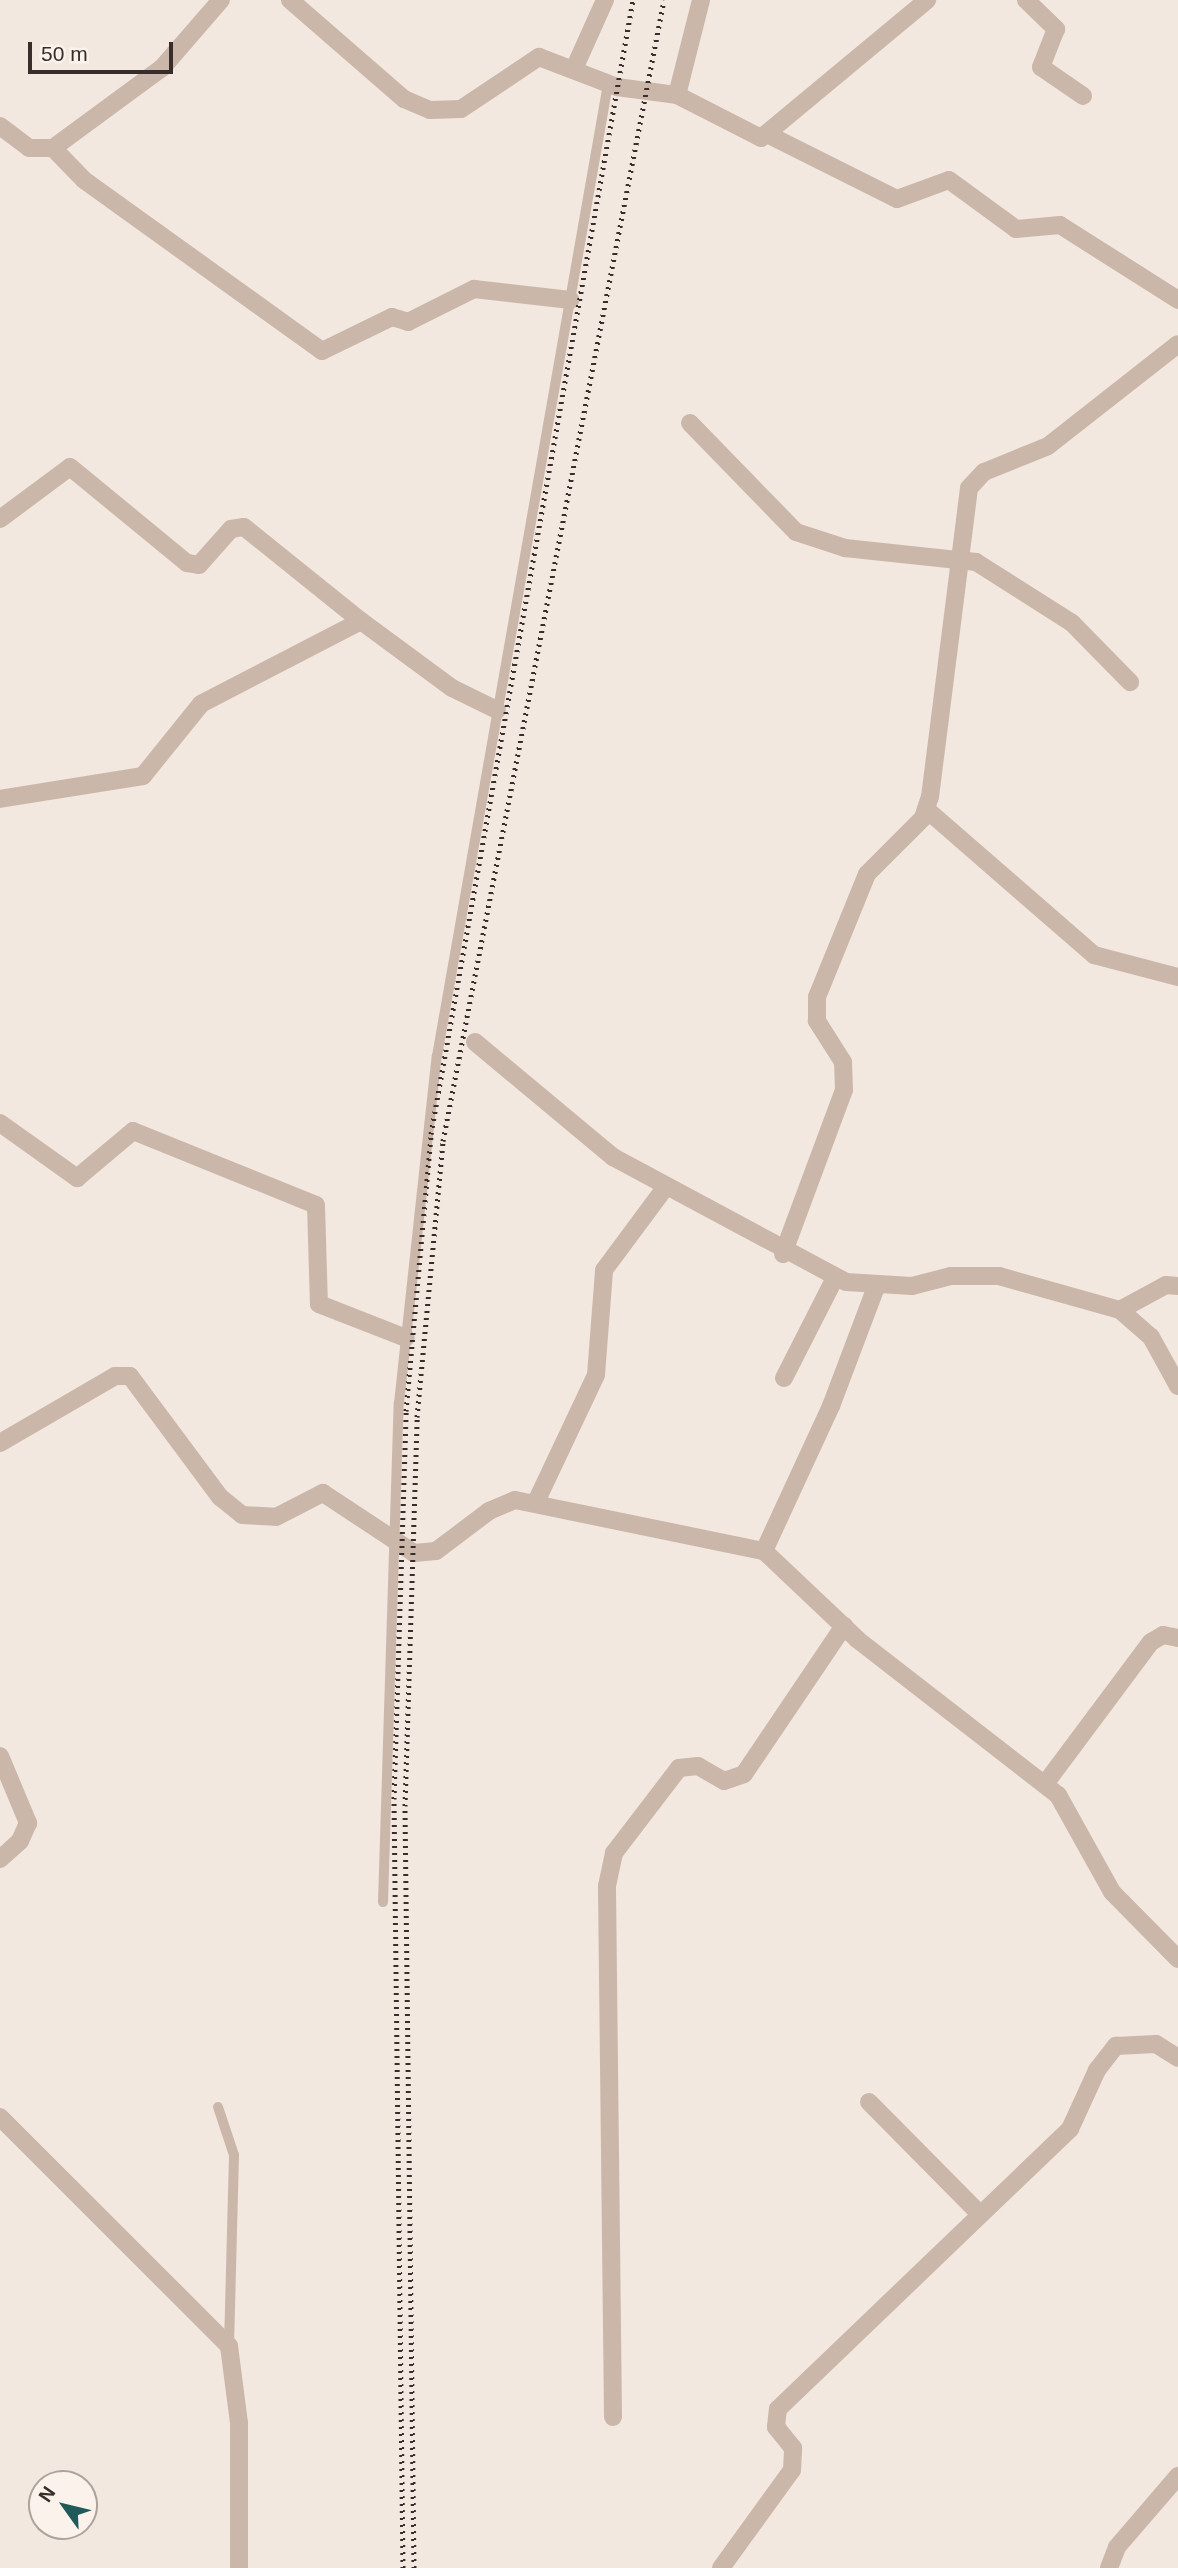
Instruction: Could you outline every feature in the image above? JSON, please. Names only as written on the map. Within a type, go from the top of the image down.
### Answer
[{"type":"street","points":[[0,126],[29,148],[53,148],[153,76],[221,0]]},
{"type":"street","points":[[290,0],[404,99],[430,110],[461,109],[539,57],[608,83],[677,95],[747,134],[769,135],[897,200],[948,180],[1016,229],[1060,225],[1178,300]]},
{"type":"street","points":[[574,69],[605,0]]},
{"type":"street","points":[[677,95],[701,0]]},
{"type":"street","points":[[769,135],[927,0]]},
{"type":"street","points":[[1026,0],[1056,29],[1041,67],[1083,96]]},
{"type":"street","points":[[53,148],[84,180],[322,351],[392,317],[408,322],[474,289],[570,300]]},
{"type":"street","points":[[783,1254],[844,1090],[843,1062],[817,1021],[817,997],[867,874],[926,809],[965,499],[976,478],[1048,446],[1178,344]]},
{"type":"street","points":[[690,423],[796,533],[845,548],[958,557],[1036,596],[1130,682]]},
{"type":"street","points":[[0,519],[69,467],[187,563],[199,565],[231,529],[244,527],[361,621],[452,688],[497,710]]},
{"type":"street","points":[[0,799],[143,775],[201,704],[361,621]]},
{"type":"street","points":[[926,809],[1094,955],[1178,977]]},
{"type":"street","points":[[475,1042],[540,1102],[665,1188],[783,1254],[835,1278],[876,1287],[999,1276],[1120,1310],[1151,1337],[1178,1386]]},
{"type":"street","points":[[3,1133],[77,1178],[133,1130],[316,1205],[320,1304],[406,1338]]},
{"type":"street","points":[[536,1502],[596,1374],[604,1270],[665,1188]]},
{"type":"street","points":[[784,1378],[835,1278]]},
{"type":"street","points":[[1120,1310],[1166,1285],[1178,1286]]},
{"type":"street","points":[[764,1551],[831,1406],[876,1287]]},
{"type":"street","points":[[0,1443],[115,1376],[130,1376],[220,1497],[243,1515],[276,1517],[323,1493],[414,1553],[436,1551],[489,1511],[515,1500],[536,1502],[764,1551],[844,1626],[1058,1794],[1112,1892],[1178,1959]]},
{"type":"street","points":[[613,2417],[607,1886],[614,1853],[680,1768],[698,1766],[724,1781],[744,1774],[844,1626]]},
{"type":"street","points":[[1045,1784],[1150,1642],[1163,1635],[1178,1638]]},
{"type":"street","points":[[0,1756],[28,1823],[20,1841],[0,1859]]},
{"type":"street","points":[[721,2568],[792,2470],[793,2448],[776,2427],[778,2409],[979,2213],[1070,2129],[1097,2070],[1116,2046],[1156,2044],[1178,2058]]},
{"type":"street","points":[[869,2102],[979,2213]]},
{"type":"street","points":[[0,2117],[163,2273],[229,2346],[239,2423],[239,2568]]},
{"type":"street","points":[[1109,2568],[1117,2547],[1178,2476]]},
{"type":"lane","points":[[383,1902],[392,1539],[406,1338],[438,1056],[608,83]]},
{"type":"lane","points":[[218,2106],[234,2155],[229,2346]]},
{"type":"railway","points":[[403,2568],[394,1799],[406,1411],[431,1134],[633,0]]},
{"type":"railway","points":[[414,2568],[405,1806],[417,1417],[443,1141],[664,0]]}]
